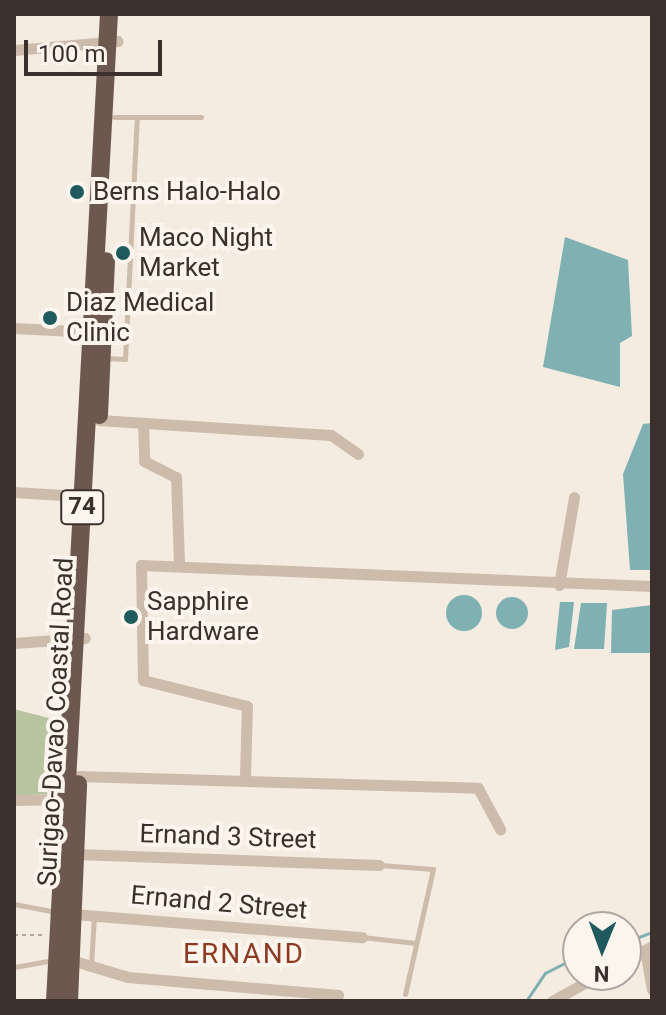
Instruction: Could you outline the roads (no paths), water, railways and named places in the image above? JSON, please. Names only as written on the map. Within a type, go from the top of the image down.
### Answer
[{"type":"highway","name":"Surigao-Davao Coastal Road","points":[[88,497],[99,420],[102,358],[96,332],[114,117],[113,41],[109,14]]},
{"type":"highway","name":"Surigao-Davao Coastal Road","points":[[55,1001],[64,960],[96,332],[113,41],[119,14]]},
{"type":"highway","name":"Surigao-Davao Coastal Road","points":[[69,1001],[58,935],[66,913],[76,854],[72,799],[78,776],[80,638]]},
{"type":"street","points":[[14,50],[113,41]]},
{"type":"street","points":[[14,328],[96,332]]},
{"type":"street","points":[[99,420],[331,435],[358,454]]},
{"type":"street","points":[[143,423],[144,461],[176,477],[179,565]]},
{"type":"street","points":[[14,492],[88,497]]},
{"type":"street","points":[[559,585],[574,497]]},
{"type":"street","points":[[245,776],[247,706],[151,688],[141,675],[139,567],[179,565],[559,585],[652,586]]},
{"type":"street","points":[[14,643],[80,638]]},
{"type":"street","points":[[78,776],[245,776],[478,788],[500,829]]},
{"type":"street","points":[[14,800],[72,799]]},
{"type":"street","name":"Ernand 3 Street","points":[[76,854],[379,865]]},
{"type":"street","name":"Ernand 2 Street","points":[[66,913],[362,937]]},
{"type":"street","points":[[648,948],[652,989]]},
{"type":"street","points":[[64,960],[128,977],[338,995]]},
{"type":"street","points":[[552,1001],[570,991]]},
{"type":"lane","points":[[114,117],[201,117]]},
{"type":"lane","points":[[102,358],[125,359],[137,117]]},
{"type":"lane","points":[[379,865],[433,869],[405,994]]},
{"type":"lane","points":[[14,904],[66,913]]},
{"type":"lane","points":[[91,967],[94,915]]},
{"type":"lane","points":[[362,937],[416,943]]},
{"type":"lane","points":[[14,967],[64,960]]},
{"type":"water","points":[[565,237],[628,260],[632,336],[620,343],[620,387],[543,367]]},
{"type":"water","points":[[652,423],[652,570],[630,570],[623,474],[643,424]]},
{"type":"water","points":[[464,595],[477,600],[482,613],[477,626],[464,631],[451,626],[446,613],[451,600]]},
{"type":"water","points":[[512,597],[523,602],[528,613],[523,624],[512,629],[501,624],[496,613],[501,602]]},
{"type":"water","points":[[560,602],[574,602],[569,647],[555,650]]},
{"type":"water","points":[[581,603],[607,603],[604,649],[574,649]]},
{"type":"water","points":[[652,605],[652,653],[611,653],[612,610]]},
{"type":"waterway","points":[[642,936],[652,932]]},
{"type":"waterway","points":[[526,1001],[545,973],[562,964]]},
{"type":"place","name":"Berns Halo-Halo","points":[[77,192]]},
{"type":"place","name":"Maco Night Market","points":[[123,253]]},
{"type":"place","name":"Diaz Medical Clinic","points":[[50,318]]},
{"type":"place","name":"Sapphire Hardware","points":[[131,617]]},
{"type":"district","name":"ERNAND","points":[[244,954]]}]
